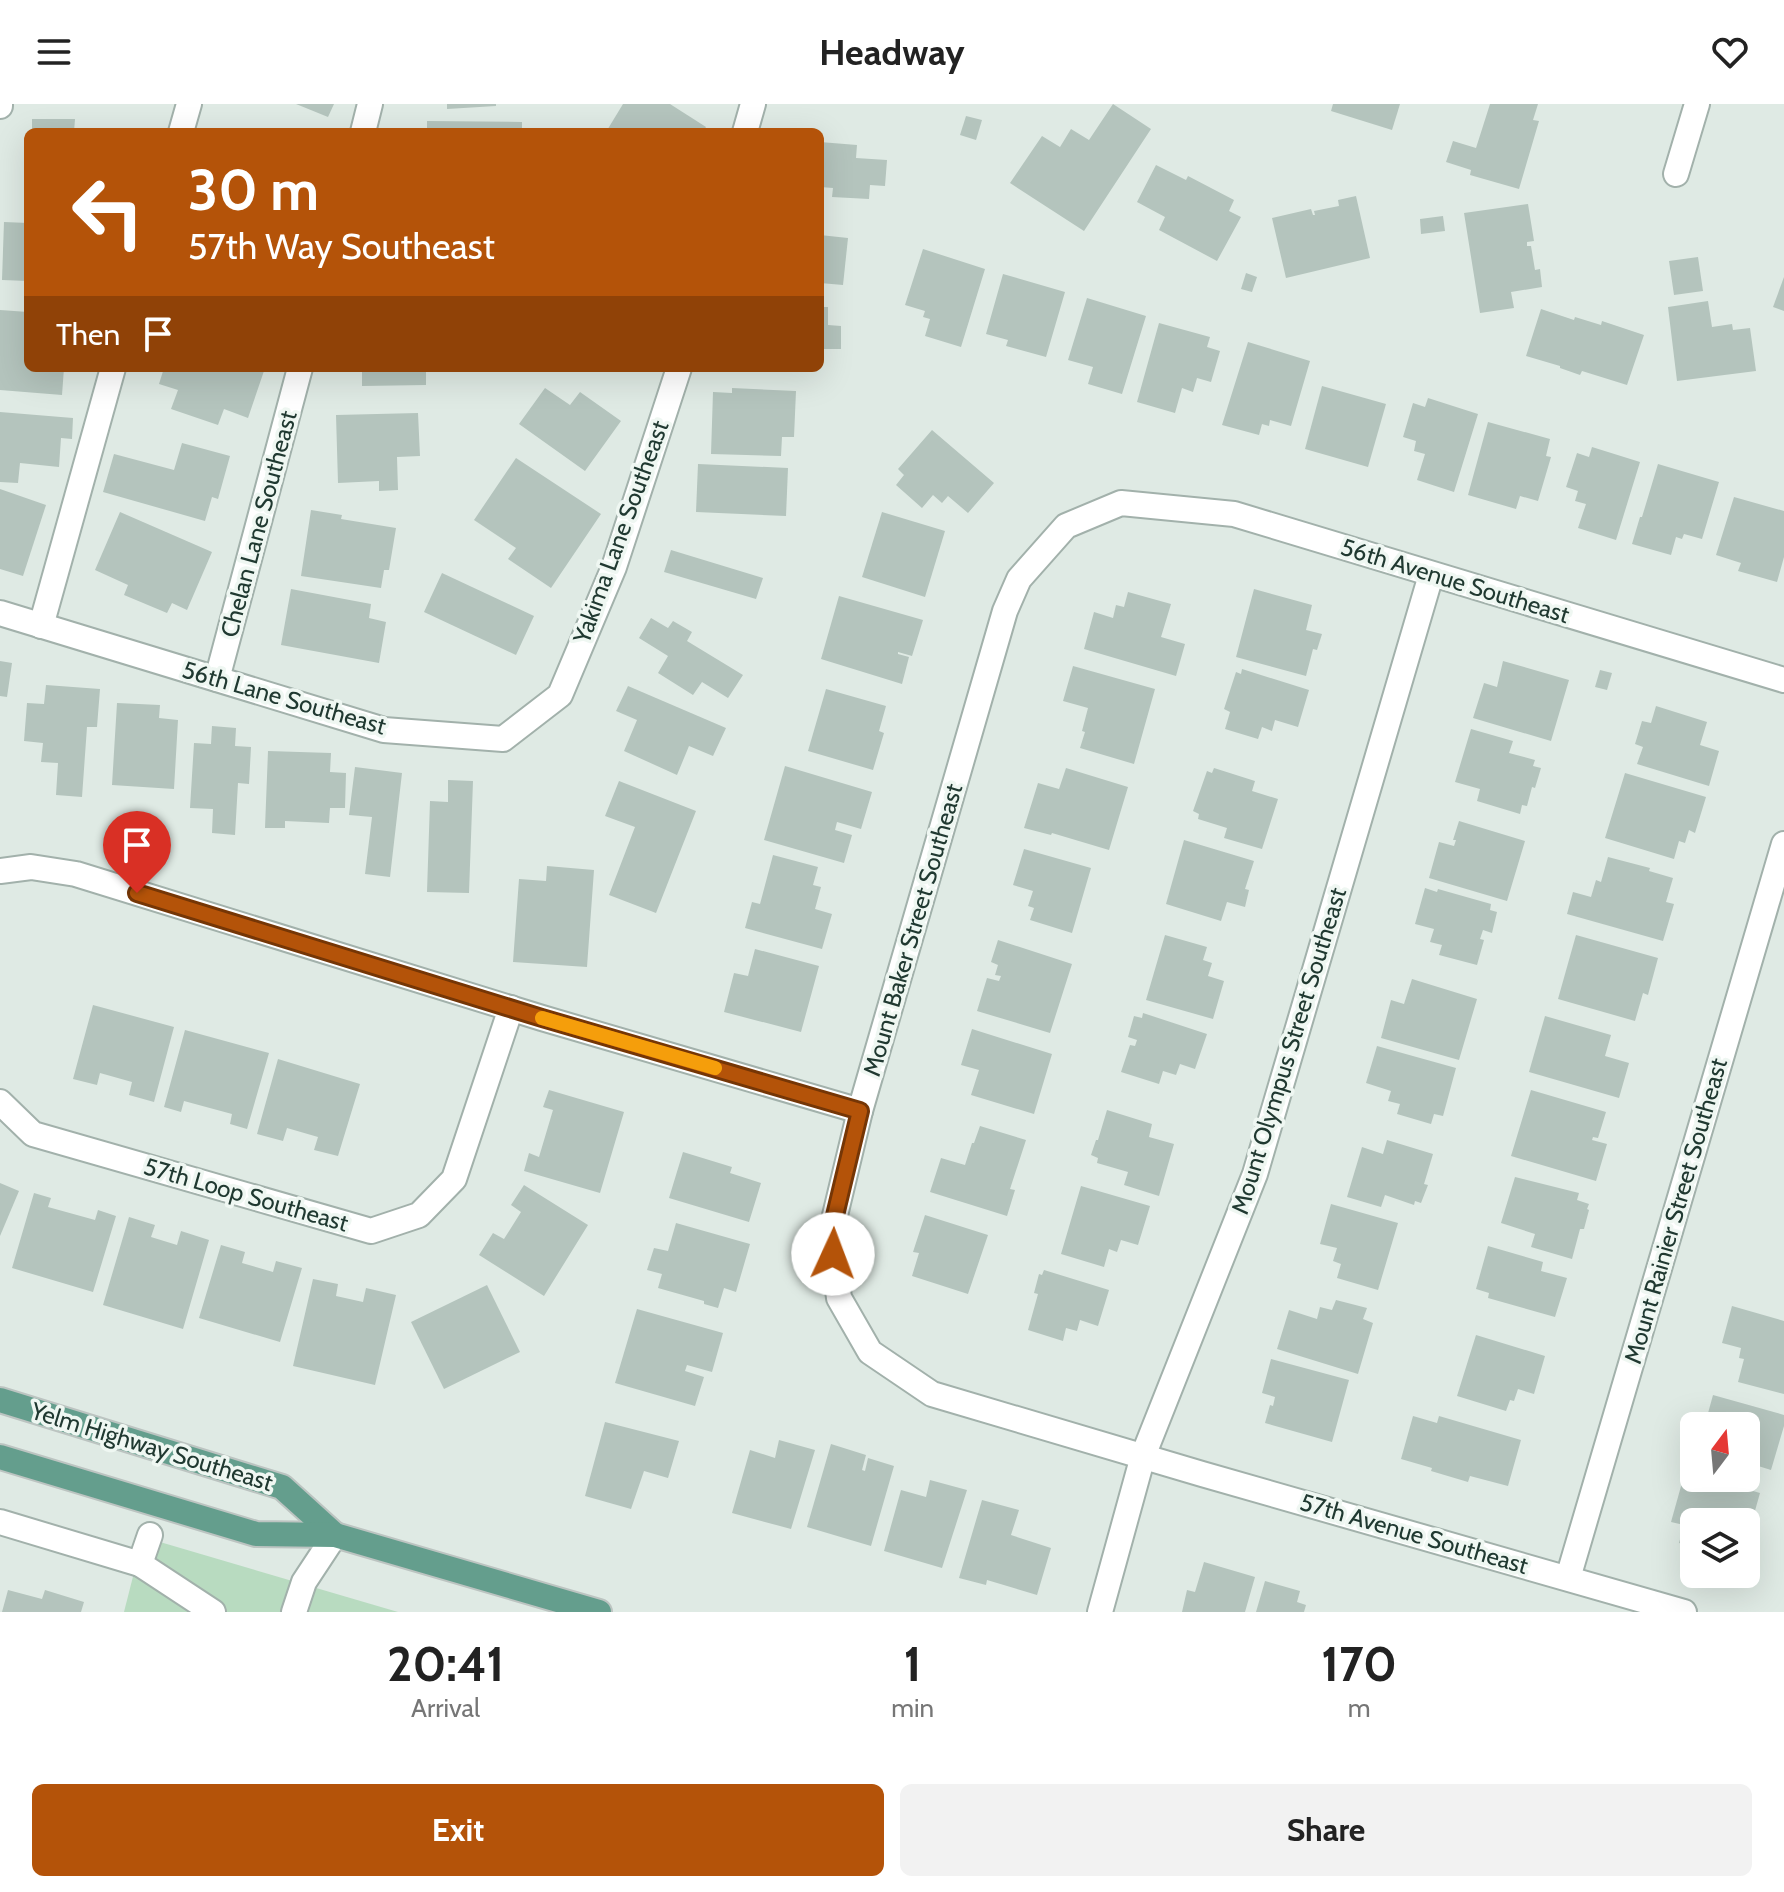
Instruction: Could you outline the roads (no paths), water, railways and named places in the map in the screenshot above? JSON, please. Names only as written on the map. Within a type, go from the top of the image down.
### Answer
[{"type":"main road","name":"Yelm Highway Southeast","points":[[0,1400],[282,1487],[335,1535]]},
{"type":"main road","name":"Yelm Highway Southeast","points":[[0,1457],[256,1534],[335,1535],[599,1612]]},
{"type":"street","points":[[182,128],[189,104]]},
{"type":"street","points":[[364,128],[370,104]]},
{"type":"street","points":[[746,128],[753,104]]},
{"type":"street","points":[[1676,174],[1697,104]]},
{"type":"street","points":[[41,626],[112,372]]},
{"type":"street","name":"Chelan Lane Southeast","points":[[217,679],[299,372]]},
{"type":"street","name":"Yakima Lane Southeast","points":[[560,695],[614,567],[678,372]]},
{"type":"street","name":"56th Avenue Southeast","points":[[1121,503],[1234,514],[1784,680]]},
{"type":"street","name":"Mount Baker Street Southeast","points":[[1121,503],[1066,526],[1019,579],[1005,611],[860,1111],[831,1232],[839,1298],[870,1352],[932,1394],[1143,1456]]},
{"type":"street","name":"Mount Olympus Street Southeast","points":[[1100,1612],[1143,1456],[1255,1174],[1431,575]]},
{"type":"street","name":"56th Lane Southeast","points":[[0,613],[384,730],[503,739],[560,695]]},
{"type":"street","name":"Mount Rainier Street Southeast","points":[[1568,1578],[1784,844]]},
{"type":"street","points":[[0,871],[31,867],[76,874],[860,1111]]},
{"type":"street","name":"57th Loop Southeast","points":[[0,1102],[33,1134],[371,1231],[419,1215],[454,1179],[511,1008]]},
{"type":"street","name":"57th Avenue Southeast","points":[[1143,1456],[1684,1612]]},
{"type":"street","points":[[0,1522],[140,1564],[213,1612]]},
{"type":"street","points":[[140,1564],[150,1535]]},
{"type":"street","points":[[294,1612],[304,1582],[335,1535]]}]
